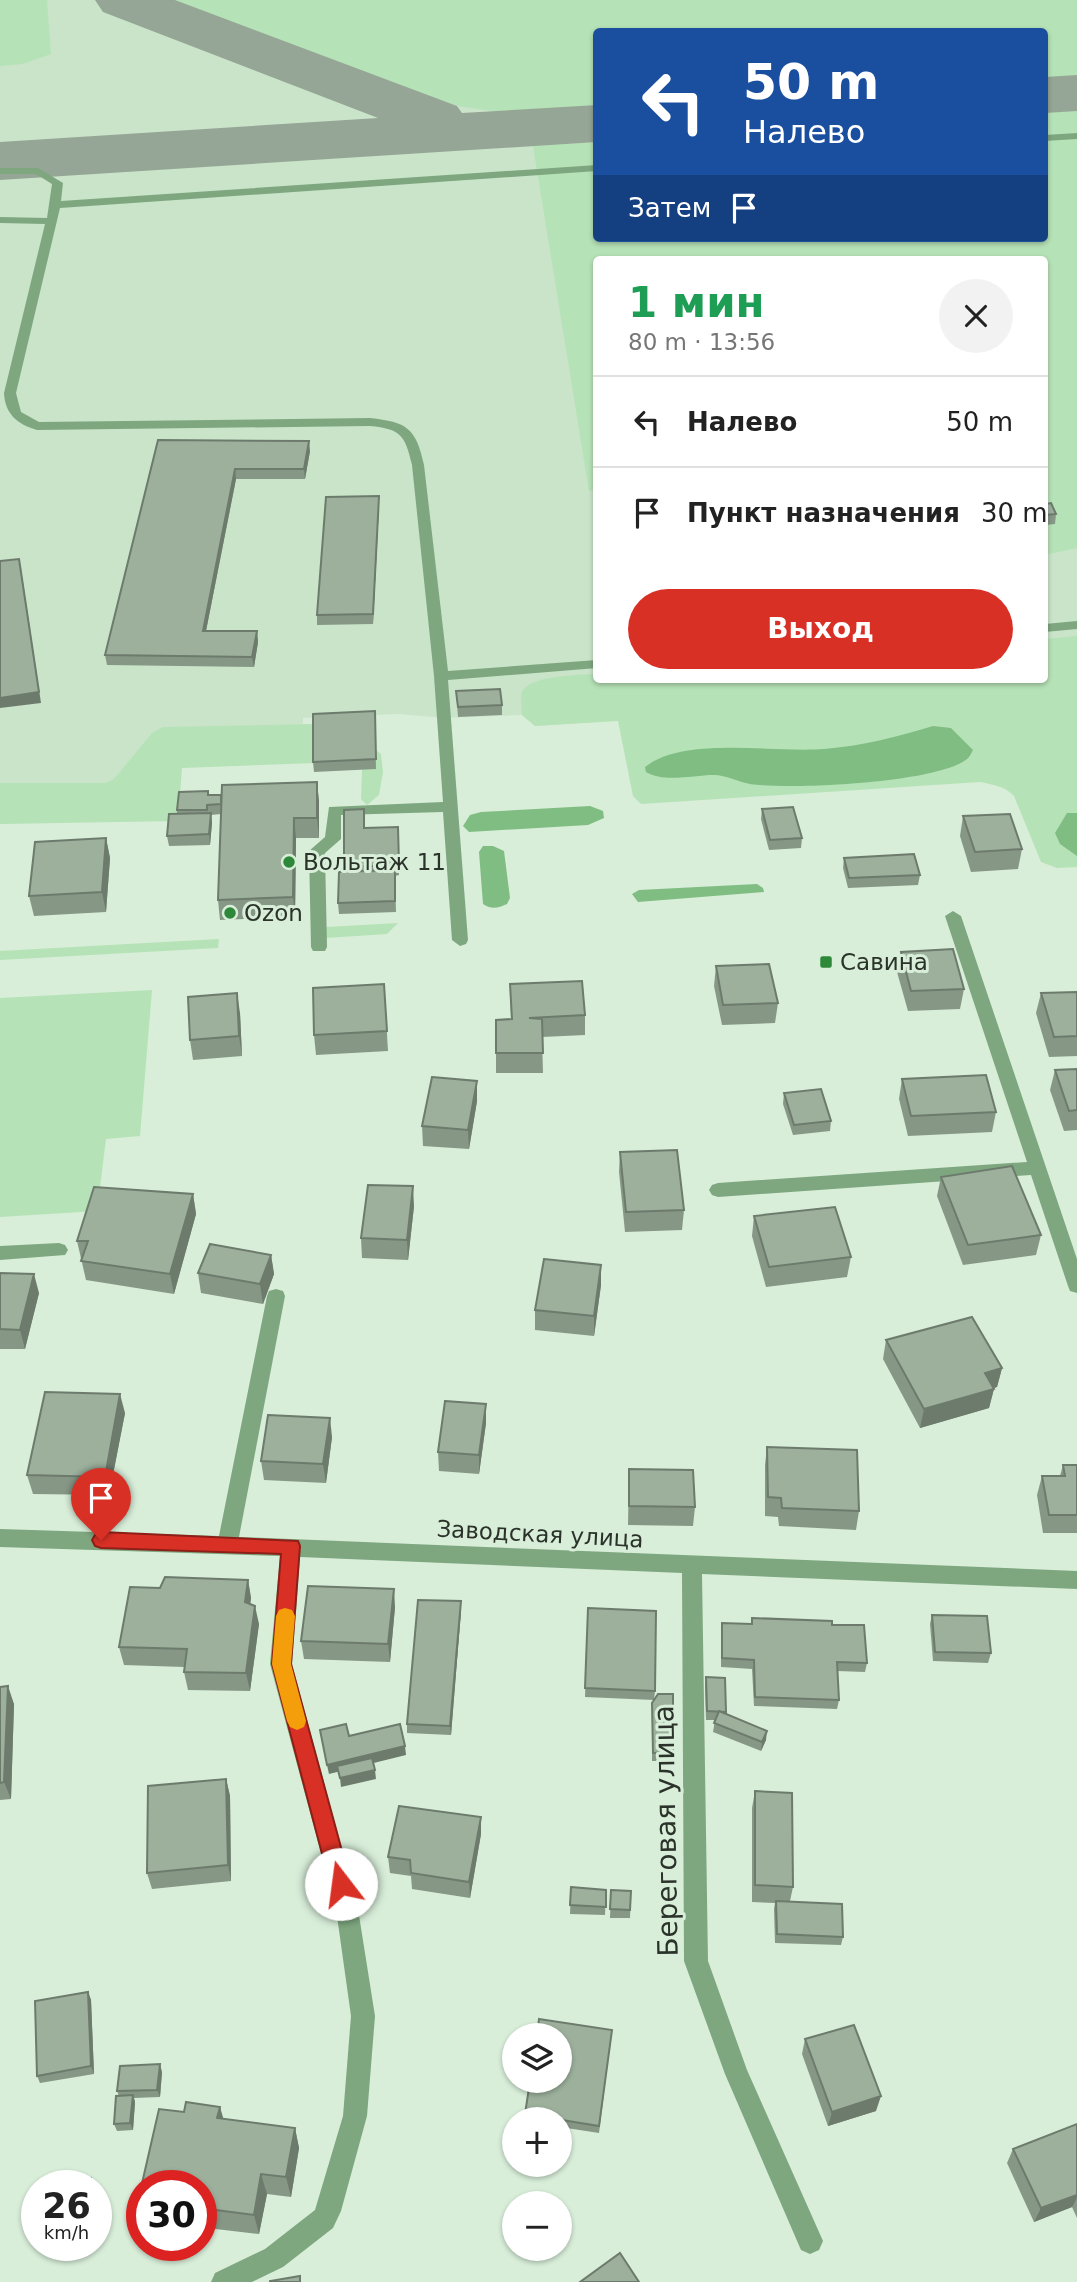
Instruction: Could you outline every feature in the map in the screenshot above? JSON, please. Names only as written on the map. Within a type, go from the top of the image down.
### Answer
[{"type":"street","points":[[1048,138],[1077,136]]},
{"type":"street","points":[[55,205],[593,168]]},
{"type":"street","points":[[0,171],[23,170],[50,176],[58,183],[10,393],[10,407],[20,418],[37,426],[370,422],[393,424],[408,431],[414,443],[418,465],[441,676],[460,940]]},
{"type":"street","points":[[0,220],[51,220]]},
{"type":"street","points":[[1048,628],[1077,625]]},
{"type":"street","points":[[441,676],[593,664]]},
{"type":"street","points":[[319,947],[317,851],[334,839],[334,810],[451,807]]},
{"type":"street","points":[[953,916],[1077,1286]]},
{"type":"street","points":[[718,1191],[1037,1168]]},
{"type":"street","points":[[0,1253],[59,1250]]},
{"type":"street","points":[[228,1544],[276,1296]]},
{"type":"street","name":"Заводская улица","points":[[0,1538],[291,1546],[692,1566],[1077,1580]]},
{"type":"street","points":[[224,2282],[274,2258],[324,2219],[329,2211],[355,2116],[363,2016],[347,1909],[281,1664],[291,1546]]},
{"type":"street","name":"Береговая улица","points":[[692,1566],[696,1961],[737,2074],[810,2241]]},
{"type":"shaded area","points":[[0,0],[1077,0],[1077,722],[1002,695],[535,726],[522,715],[444,718],[399,714],[303,718],[303,731],[162,733],[114,789],[0,788]]},
{"type":"green space","points":[[0,0],[47,0],[51,54],[23,64],[0,66]]},
{"type":"green space","points":[[172,0],[1077,0],[1077,76],[1048,79],[1048,28],[593,28],[593,108],[504,113],[458,106],[412,92]]},
{"type":"green space","points":[[1077,110],[1077,548],[1048,554],[1048,256],[593,256],[593,490],[589,491],[533,146],[593,142],[593,242],[1048,242],[1048,112]]},
{"type":"green space","points":[[1077,636],[1077,867],[1057,868],[1041,862],[1014,796],[994,785],[980,782],[641,804],[633,796],[618,721],[535,726],[522,715],[521,694],[527,686],[545,679],[580,675],[593,674],[593,683],[1048,683],[1048,639]]},
{"type":"green space","points":[[314,724],[314,763],[182,768],[178,821],[0,824],[0,783],[106,783],[114,779],[152,733],[163,727]]},
{"type":"green space","points":[[933,726],[951,728],[973,750],[968,758],[951,767],[896,779],[797,786],[750,784],[714,775],[661,777],[646,772],[645,767],[662,757],[682,752],[730,748],[838,748]]},
{"type":"green space","points":[[376,750],[381,754],[383,772],[379,795],[367,805],[361,799],[362,770]]},
{"type":"green space","points":[[590,806],[603,811],[604,818],[588,825],[469,832],[463,826],[470,815],[481,812]]},
{"type":"green space","points":[[1067,813],[1077,813],[1077,856],[1060,844],[1055,833]]},
{"type":"green space","points":[[483,846],[493,846],[504,851],[510,898],[507,904],[498,907],[483,904],[479,852]]},
{"type":"green space","points":[[757,884],[764,892],[638,902],[632,894],[639,890]]},
{"type":"green space","points":[[398,923],[387,934],[326,938],[326,927]]},
{"type":"green space","points":[[219,939],[218,948],[0,960],[0,951]]},
{"type":"green space","points":[[152,990],[140,1136],[106,1139],[97,1211],[0,1217],[0,998]]},
{"type":"building","points":[[158,440],[309,441],[304,469],[235,469],[203,631],[257,631],[252,657],[105,655]]},
{"type":"building","points":[[379,496],[373,614],[317,615],[326,497]]},
{"type":"building","points":[[1051,503],[1056,514],[1048,515],[1048,504]]},
{"type":"building","points":[[19,559],[39,692],[0,698],[0,561]]},
{"type":"building","points":[[500,689],[502,705],[458,707],[456,691]]},
{"type":"building","points":[[375,711],[376,759],[313,762],[313,714]]},
{"type":"building","points":[[317,782],[317,818],[294,818],[293,897],[218,900],[222,785]]},
{"type":"building","points":[[208,791],[208,795],[221,795],[221,804],[207,805],[207,810],[177,810],[179,792]]},
{"type":"building","points":[[793,807],[802,838],[770,840],[762,809]]},
{"type":"building","points":[[364,809],[364,828],[398,827],[399,865],[344,867],[344,810]]},
{"type":"building","points":[[211,813],[209,834],[167,836],[169,814]]},
{"type":"building","points":[[1010,814],[1022,849],[975,852],[963,816]]},
{"type":"building","points":[[106,838],[102,892],[29,896],[35,842]]},
{"type":"building","points":[[914,854],[920,875],[849,878],[844,858]]},
{"type":"building","points":[[395,870],[395,901],[338,903],[339,872]]},
{"type":"building","points":[[953,949],[964,989],[911,991],[901,952]]},
{"type":"building","points":[[769,964],[778,1003],[723,1005],[716,966]]},
{"type":"building","points":[[582,981],[585,1015],[529,1018],[542,1019],[543,1053],[496,1053],[496,1020],[512,1019],[510,984]]},
{"type":"building","points":[[384,984],[387,1031],[314,1035],[313,988]]},
{"type":"building","points":[[1077,992],[1077,1036],[1054,1037],[1041,993]]},
{"type":"building","points":[[237,993],[239,1036],[190,1040],[188,997]]},
{"type":"building","points":[[1077,1069],[1077,1110],[1069,1111],[1055,1070]]},
{"type":"building","points":[[986,1075],[996,1112],[911,1116],[902,1079]]},
{"type":"building","points":[[432,1077],[477,1081],[468,1130],[422,1126]]},
{"type":"building","points":[[821,1089],[831,1121],[794,1125],[784,1093]]},
{"type":"building","points":[[677,1150],[684,1210],[626,1212],[620,1152]]},
{"type":"building","points":[[1012,1166],[1041,1235],[968,1245],[941,1177]]},
{"type":"building","points":[[368,1185],[413,1186],[407,1240],[361,1238]]},
{"type":"building","points":[[94,1187],[193,1194],[170,1274],[81,1261],[88,1241],[77,1241]]},
{"type":"building","points":[[835,1207],[851,1257],[769,1267],[754,1216]]},
{"type":"building","points":[[210,1244],[271,1255],[260,1284],[198,1273]]},
{"type":"building","points":[[544,1259],[601,1265],[594,1316],[535,1310]]},
{"type":"building","points":[[0,1273],[34,1274],[20,1330],[0,1329]]},
{"type":"building","points":[[972,1317],[1002,1368],[985,1373],[994,1389],[924,1409],[886,1340]]},
{"type":"building","points":[[45,1392],[120,1394],[105,1477],[27,1475]]},
{"type":"building","points":[[445,1401],[486,1404],[479,1455],[438,1452]]},
{"type":"building","points":[[268,1415],[330,1418],[323,1464],[261,1461]]},
{"type":"building","points":[[767,1447],[857,1450],[859,1511],[782,1508],[781,1498],[768,1497]]},
{"type":"building","points":[[1063,1465],[1077,1465],[1077,1515],[1049,1515],[1042,1476],[1065,1476]]},
{"type":"building","points":[[629,1469],[693,1470],[695,1507],[629,1506]]},
{"type":"building","points":[[165,1577],[248,1580],[245,1602],[255,1606],[246,1673],[184,1672],[187,1649],[119,1647],[130,1587],[160,1588]]},
{"type":"building","points":[[308,1586],[394,1589],[388,1644],[301,1641]]},
{"type":"building","points":[[418,1600],[461,1601],[450,1726],[407,1724]]},
{"type":"building","points":[[588,1608],[656,1611],[655,1691],[585,1688]]},
{"type":"building","points":[[932,1615],[987,1616],[991,1653],[935,1652]]},
{"type":"building","points":[[752,1618],[864,1625],[867,1663],[837,1662],[839,1700],[755,1697],[754,1660],[722,1658],[722,1623],[752,1624]]},
{"type":"building","points":[[706,1677],[725,1678],[726,1712],[707,1711]]},
{"type":"building","points":[[8,1686],[4,1782],[0,1783],[0,1687]]},
{"type":"building","points":[[658,1694],[673,1694],[673,1752],[653,1753],[652,1703]]},
{"type":"building","points":[[719,1711],[767,1731],[762,1742],[714,1723]]},
{"type":"building","points":[[346,1724],[349,1736],[400,1724],[405,1746],[327,1765],[320,1730]]},
{"type":"building","points":[[372,1758],[375,1770],[340,1778],[337,1766]]},
{"type":"building","points":[[226,1779],[228,1865],[147,1873],[148,1786]]},
{"type":"building","points":[[755,1791],[792,1793],[793,1887],[755,1885]]},
{"type":"building","points":[[399,1806],[481,1817],[469,1882],[411,1873],[410,1860],[388,1857]]},
{"type":"building","points":[[571,1887],[606,1890],[606,1907],[570,1905]]},
{"type":"building","points":[[611,1890],[631,1891],[630,1910],[610,1909]]},
{"type":"building","points":[[776,1901],[842,1904],[843,1937],[777,1934]]},
{"type":"building","points":[[88,1992],[91,2066],[37,2076],[35,2001]]},
{"type":"building","points":[[539,2019],[566,2023],[538,2023]]},
{"type":"building","points":[[572,2024],[612,2030],[599,2126],[572,2122],[572,2107],[526,2107],[528,2093],[572,2093]]},
{"type":"building","points":[[854,2025],[881,2096],[832,2112],[805,2039]]},
{"type":"building","points":[[160,2064],[157,2090],[117,2091],[120,2066]]},
{"type":"building","points":[[133,2095],[130,2123],[114,2124],[116,2096]]},
{"type":"building","points":[[186,2102],[220,2107],[217,2118],[295,2128],[286,2177],[261,2174],[254,2215],[217,2210],[217,2170],[145,2170],[159,2109],[184,2112]]},
{"type":"building","points":[[1077,2124],[1077,2195],[1041,2208],[1013,2149]]},
{"type":"building","points":[[620,2253],[639,2282],[580,2282]]},
{"type":"building","points":[[300,2276],[300,2282],[270,2282],[270,2281]]},
{"type":"taxiway","points":[[123,0],[435,119]]},
{"type":"taxiway","points":[[1048,95],[1077,93]]},
{"type":"taxiway","points":[[0,161],[593,123]]},
{"type":"slow traffic","points":[[285,1616],[281,1664],[297,1721]]},
{"type":"place","name":"Вольтаж 11","points":[[289,862]]},
{"type":"place","name":"Ozon","points":[[230,913]]},
{"type":"place","name":"Савина","points":[[826,962]]},
{"type":"route","points":[[101,1540],[291,1546],[281,1664],[341,1884]]}]
